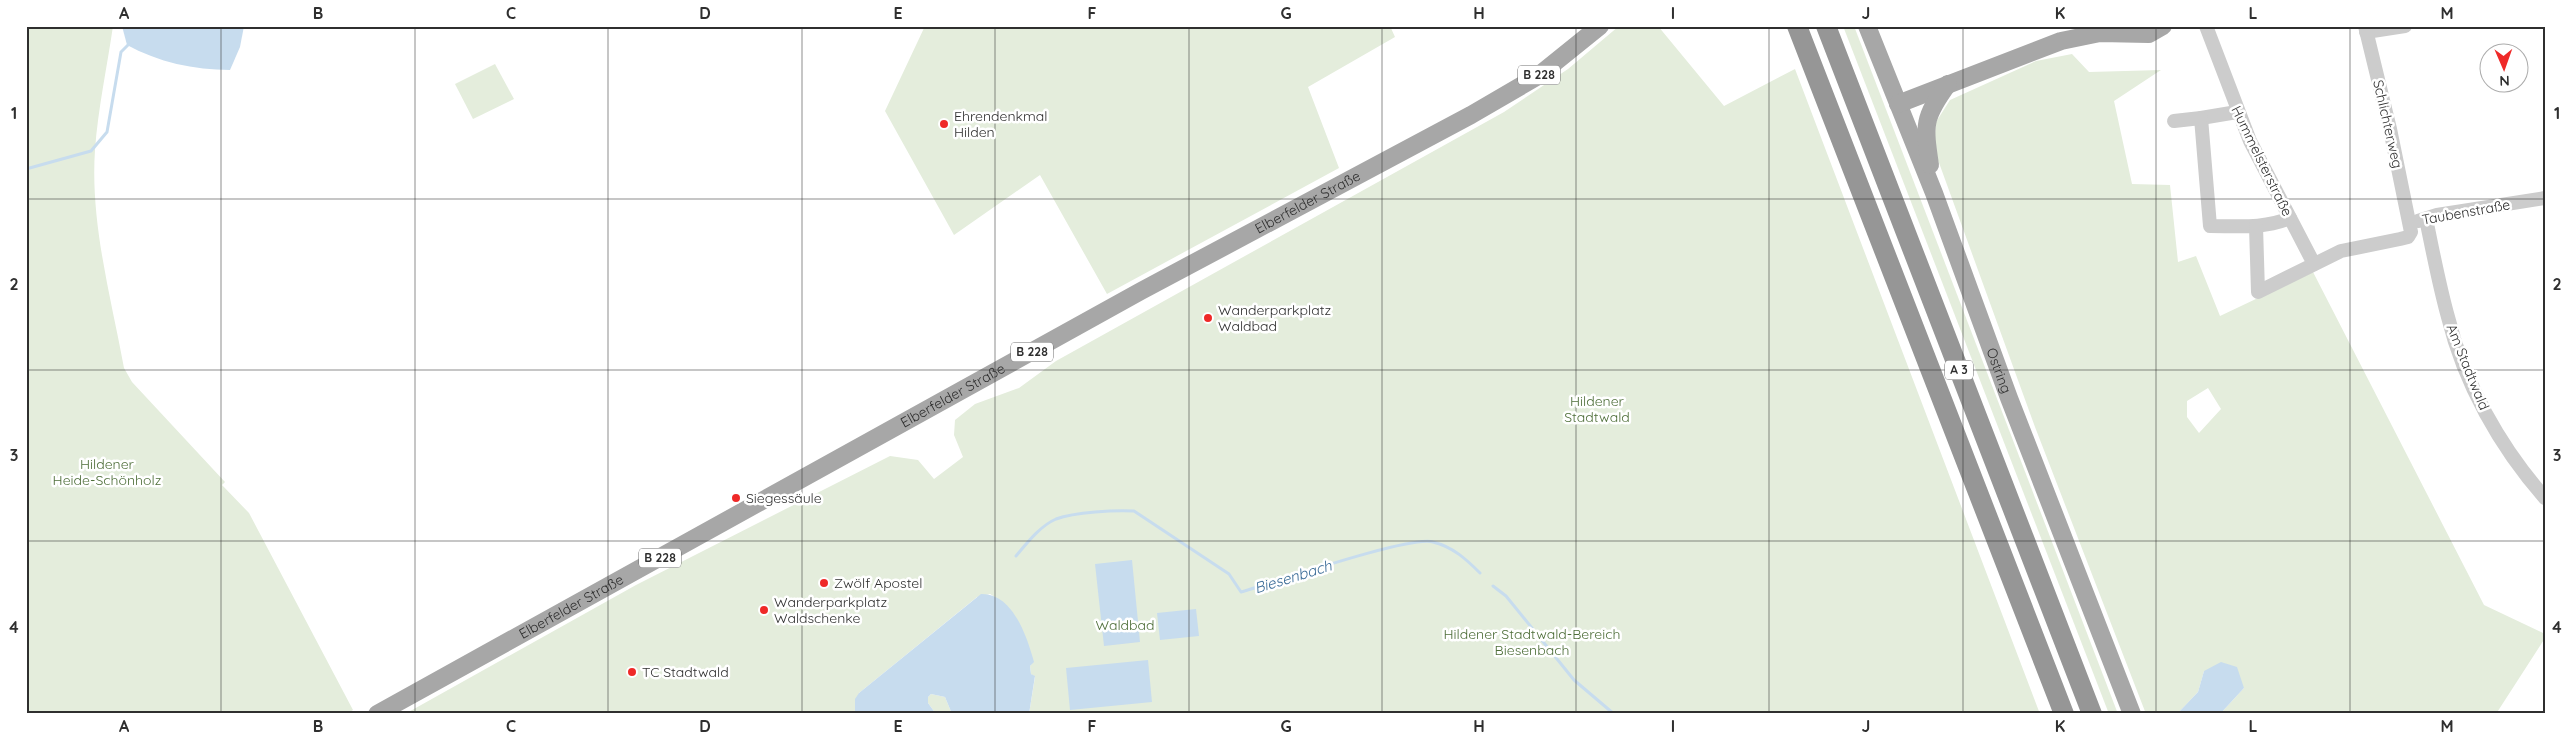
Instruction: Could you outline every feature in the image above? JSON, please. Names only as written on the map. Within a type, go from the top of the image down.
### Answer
[{"type":"highway","name":"A 3","points":[[1798,26],[2064,714]]},
{"type":"highway","name":"A 3","points":[[1826,26],[2092,714]]},
{"type":"main road","name":"Elberfelder Straße","points":[[377,714],[1141,291],[1471,115],[1538,76],[1600,26]]},
{"type":"main road","name":"Ostring","points":[[1867,26],[1934,193],[2009,398],[2132,714]]},
{"type":"main road","points":[[1898,104],[2061,41],[2100,33],[2149,34],[2163,26]]},
{"type":"main road","points":[[1934,193],[1925,141],[1926,126],[1931,108],[1948,84]]},
{"type":"street","name":"Hummelsterstraße","points":[[2206,26],[2237,112],[2314,264]]},
{"type":"street","points":[[2365,29],[2405,26]]},
{"type":"street","name":"Schlichterweg","points":[[2365,29],[2411,222]]},
{"type":"street","points":[[2174,121],[2237,112]]},
{"type":"street","points":[[2201,118],[2210,226],[2277,224],[2290,218]]},
{"type":"street","name":"Taubenstraße","points":[[2314,264],[2351,249],[2408,237],[2411,232],[2411,222],[2426,220],[2437,215],[2545,198]]},
{"type":"street","name":"Am Stadtwald","points":[[2426,220],[2448,318],[2466,368],[2502,441],[2545,498]]},
{"type":"street","points":[[2256,226],[2258,292],[2314,264]]},
{"type":"green space","name":"Hildener Heide-Schönholz","points":[[26,26],[113,26],[98,119],[94,177],[103,260],[124,368],[132,382],[225,482],[222,485],[249,513],[353,710],[347,714],[26,714]]},
{"type":"green space","points":[[925,26],[1390,26],[1395,37],[1308,87],[1339,168],[1107,294],[1040,175],[954,235],[885,111]]},
{"type":"green space","name":"Hildener Stadtwald","points":[[1619,26],[1658,26],[1724,106],[1795,69],[2040,714],[1029,714],[1035,677],[1031,674],[1030,666],[1033,662],[1027,642],[1019,623],[1007,607],[990,594],[977,597],[859,693],[855,714],[405,714],[636,585],[890,456],[918,460],[934,479],[963,457],[954,435],[955,420],[975,404],[1019,388],[1056,361],[1504,112],[1568,69]]},
{"type":"green space","points":[[1843,26],[1854,26],[2118,714],[2109,714]]},
{"type":"green space","points":[[2072,54],[2089,72],[2161,70],[2114,101],[2132,184],[2170,185],[2178,262],[2196,256],[2220,316],[2313,272],[2484,605],[2545,634],[2545,638],[2496,714],[2220,714],[2244,688],[2204,671],[2198,692],[2177,714],[2146,714],[2035,427],[1934,149],[1936,122],[1950,100],[2036,61]],"holes":[[[2208,388],[2221,409],[2199,433],[2187,417],[2187,401]]]},
{"type":"green space","points":[[495,64],[514,99],[473,119],[455,84]]},
{"type":"green space","points":[[931,694],[945,697],[952,714],[936,714],[928,703],[928,697]]},
{"type":"water","points":[[122,26],[244,26],[240,47],[230,70],[217,70],[177,64],[139,51],[127,45]]},
{"type":"water","points":[[1132,560],[1140,642],[1104,646],[1095,564]]},
{"type":"water","points":[[981,594],[992,596],[1002,601],[1010,608],[1023,629],[1034,662],[1030,666],[1031,674],[1035,676],[1029,714],[952,714],[945,697],[931,694],[928,697],[928,703],[936,714],[855,714],[855,699],[859,693]]},
{"type":"water","points":[[1196,609],[1199,636],[1160,640],[1157,613]]},
{"type":"water","points":[[1148,660],[1152,702],[1070,710],[1066,668]]},
{"type":"water","points":[[2221,662],[2237,667],[2244,688],[2220,714],[2177,714],[2198,692],[2204,671]]},
{"type":"waterway","points":[[26,169],[91,151],[107,132],[121,52],[129,44]]},
{"type":"waterway","name":"Biesenbach","points":[[1016,556],[1039,530],[1056,519],[1095,512],[1134,511],[1229,574],[1241,592],[1371,552],[1420,542],[1433,542],[1453,550],[1480,573]]},
{"type":"waterway","name":"Biesenbach","points":[[1493,586],[1506,596],[1574,680],[1614,714]]},
{"type":"place","name":"Ehrendenkmal Hilden","points":[[944,124]]},
{"type":"place","name":"Wanderparkplatz Waldbad","points":[[1208,318]]},
{"type":"place","name":"Siegessäule","points":[[736,498]]},
{"type":"place","name":"Zwölf Apostel","points":[[824,583]]},
{"type":"place","name":"Wanderparkplatz Waldschenke","points":[[764,610]]},
{"type":"place","name":"TC Stadtwald","points":[[632,672]]},
{"type":"park label","name":"Waldbad","points":[[1125,625]]},
{"type":"park label","name":"Hildener Stadtwald-Bereich Biesenbach","points":[[1532,642]]}]
